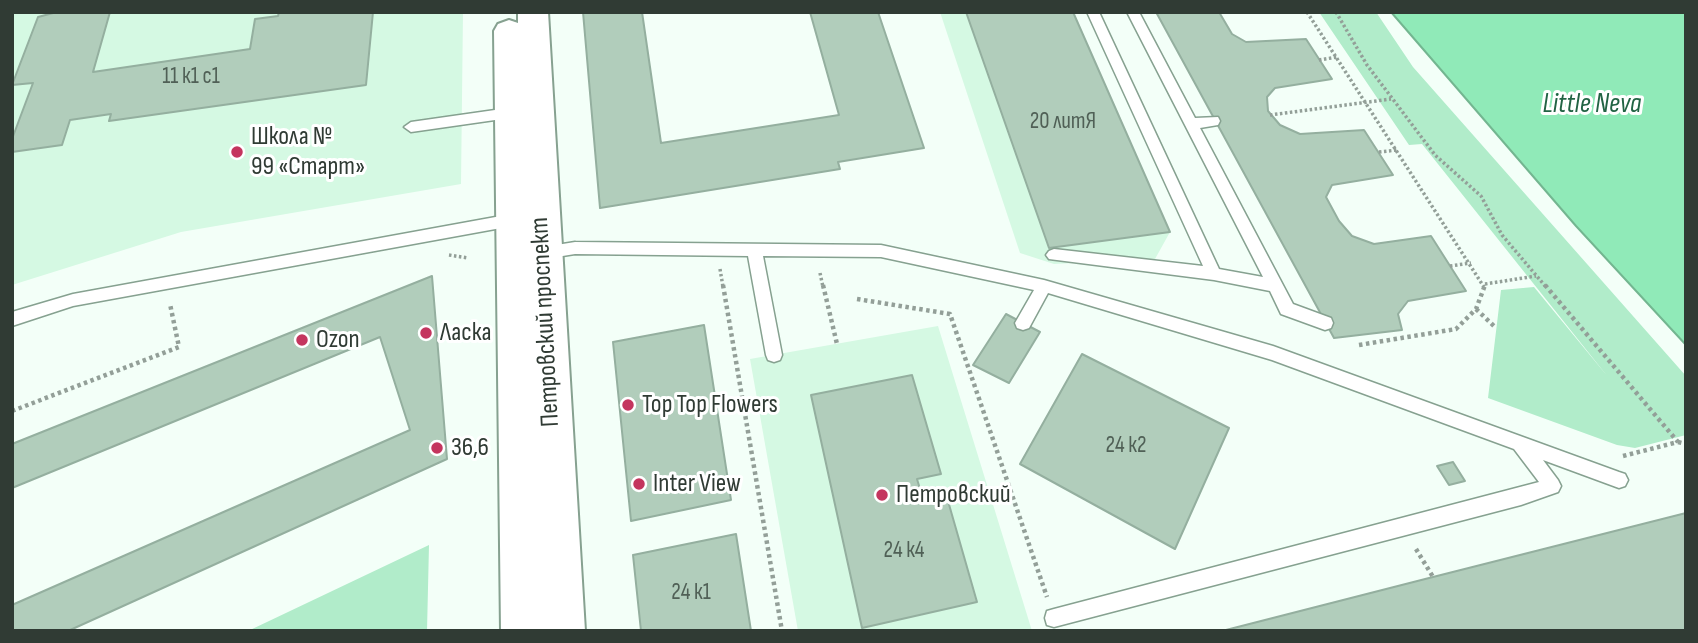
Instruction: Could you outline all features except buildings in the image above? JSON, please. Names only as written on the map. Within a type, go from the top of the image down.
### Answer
[{"type":"street","name":"Петровский проспект","points":[[509,12],[523,111],[535,456],[524,631]]},
{"type":"street","name":"Петровский проспект","points":[[528,256],[512,220],[533,12]]},
{"type":"street","name":"Петровский проспект","points":[[535,456],[562,631]]},
{"type":"lane","points":[[1093,12],[1214,274]]},
{"type":"lane","points":[[1133,12],[1287,309],[1325,323]]},
{"type":"lane","points":[[411,127],[523,111]]},
{"type":"lane","points":[[1191,124],[1213,121]]},
{"type":"lane","points":[[12,319],[73,300],[512,220]]},
{"type":"lane","points":[[528,256],[575,248],[755,252],[881,251],[1044,286],[1273,353],[1619,480]]},
{"type":"lane","points":[[755,252],[774,355]]},
{"type":"lane","points":[[1054,255],[1214,274],[1276,286]]},
{"type":"lane","points":[[1023,323],[1044,286]]},
{"type":"lane","points":[[1054,618],[1521,497],[1552,486],[1519,442]]},
{"type":"path","points":[[1307,12],[1485,284]]},
{"type":"path","points":[[1336,12],[1367,65],[1435,155],[1481,196],[1502,235],[1678,442]]},
{"type":"path","points":[[1319,60],[1336,57]]},
{"type":"path","points":[[1270,115],[1391,99]]},
{"type":"path","points":[[1379,152],[1397,150]]},
{"type":"path","points":[[1450,266],[1471,263]]},
{"type":"path","points":[[720,268],[782,631]]},
{"type":"path","points":[[820,272],[837,344]]},
{"type":"path","points":[[1485,284],[1536,276]]},
{"type":"path","points":[[1359,345],[1456,328],[1476,309],[1485,284]]},
{"type":"path","points":[[857,299],[950,314],[1054,618]]},
{"type":"path","points":[[12,411],[178,347],[170,303]]},
{"type":"path","points":[[1476,309],[1496,328]]},
{"type":"path","points":[[1583,466],[1678,442],[1686,444]]},
{"type":"path","points":[[1416,548],[1433,577]]},
{"type":"shaded area","name":"Школа № 99 «Старт»","points":[[12,12],[463,12],[461,184],[181,232],[12,285]]},
{"type":"shaded area","points":[[940,12],[1073,12],[1170,232],[1155,259],[1054,264],[1020,253]]},
{"type":"shaded area","points":[[1319,12],[1376,12],[1413,67],[1686,376],[1686,435],[1635,448],[1617,445],[1488,398],[1501,290],[1534,287],[1608,377],[1422,144],[1409,145]]},
{"type":"shaded area","name":"Петровский","points":[[938,326],[1032,631],[798,631],[750,359]]},
{"type":"shaded area","points":[[429,545],[427,631],[248,631]]},
{"type":"water","name":"Little Neva","points":[[1391,12],[1686,12],[1686,345],[1576,226]]},
{"type":"place","name":"Школа № 99 «Старт»","points":[[237,152]]},
{"type":"place","name":"Ласка","points":[[426,333]]},
{"type":"place","name":"Ozon","points":[[302,340]]},
{"type":"place","name":"Top Top Flowers","points":[[628,405]]},
{"type":"place","name":"36,6","points":[[437,448]]},
{"type":"place","name":"Inter View","points":[[639,484]]},
{"type":"place","name":"Петровский","points":[[882,495]]}]
